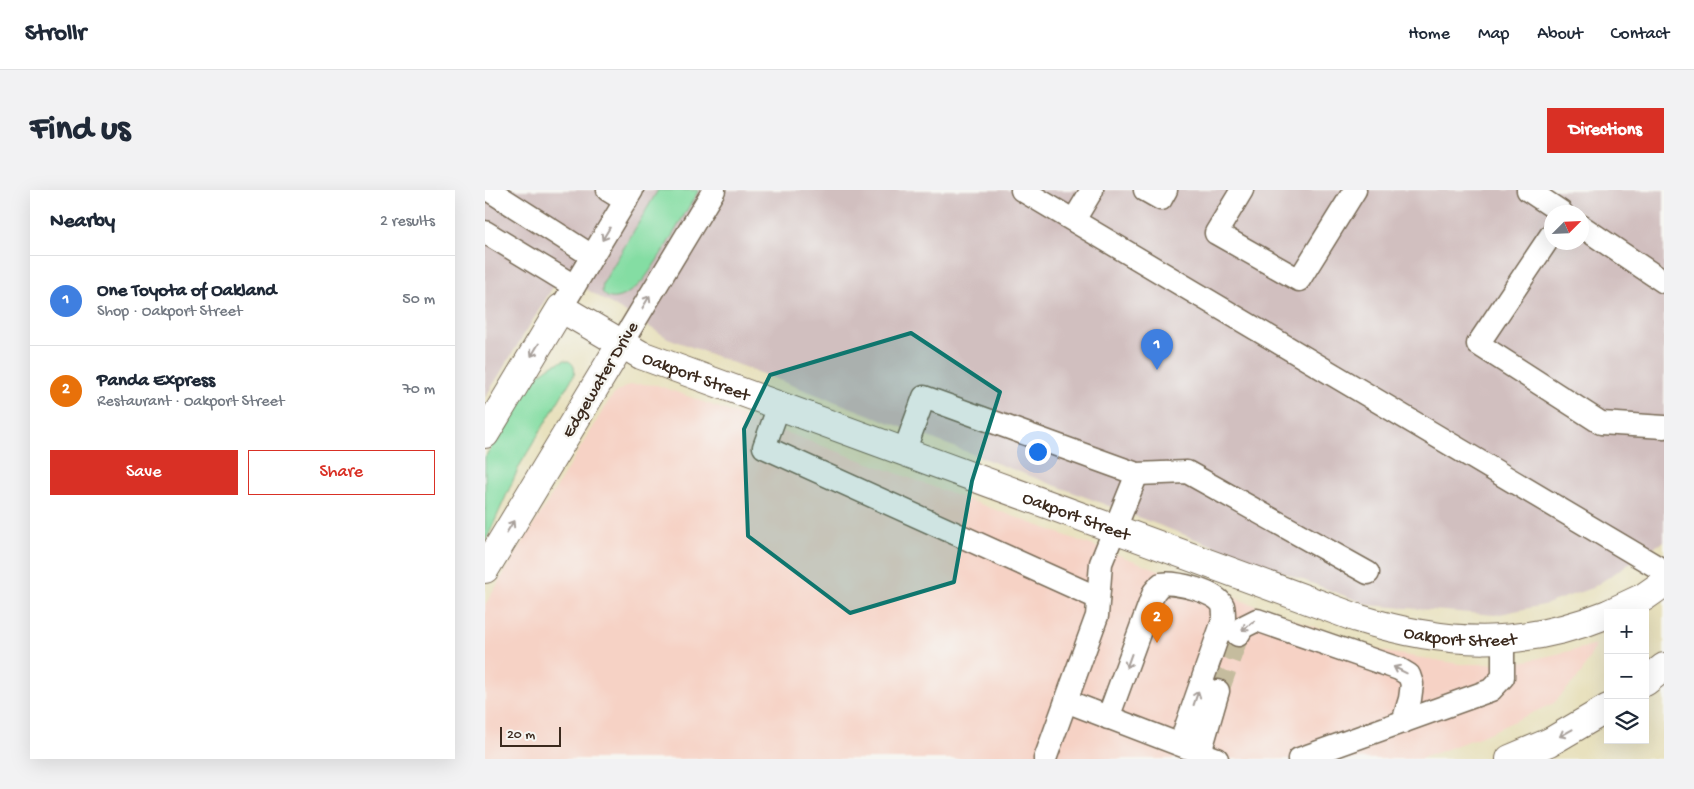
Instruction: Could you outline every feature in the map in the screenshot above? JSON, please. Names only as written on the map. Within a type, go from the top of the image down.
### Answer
[{"type":"main road","name":"Oakport Street","points":[[567,297],[621,344],[641,355],[1395,630],[1439,638],[1503,640],[1538,635],[1574,626],[1604,615]]},
{"type":"main road","points":[[485,434],[567,297]]},
{"type":"main road","name":"Edgewater Drive","points":[[485,569],[621,344]]},
{"type":"main road","name":"Oakport Street","points":[[1618,609],[1644,597],[1664,583]]},
{"type":"main road","points":[[1649,679],[1664,667]]},
{"type":"main road","points":[[1510,759],[1550,742],[1604,710]]},
{"type":"street","points":[[489,190],[592,256]]},
{"type":"street","name":"Edgewater Drive","points":[[621,344],[713,190]]},
{"type":"street","points":[[1022,190],[1664,571]]},
{"type":"street","points":[[1074,220],[1093,190]]},
{"type":"street","points":[[1145,190],[1161,199],[1166,190]]},
{"type":"street","points":[[1242,190],[1216,233],[1299,280],[1355,190]]},
{"type":"street","points":[[1528,190],[1550,205]]},
{"type":"street","points":[[485,232],[567,297],[592,256],[622,194]]},
{"type":"street","points":[[1589,231],[1664,282]]},
{"type":"street","points":[[1544,245],[1478,344],[1601,424],[1664,427]]},
{"type":"street","points":[[904,452],[923,396],[1137,474],[1187,472],[1368,573]]},
{"type":"street","points":[[779,406],[764,447],[1098,598]]},
{"type":"street","points":[[1048,758],[1065,701],[1097,616],[1101,563],[1137,474]]},
{"type":"street","points":[[1108,718],[1154,592],[1161,584],[1171,582],[1213,595],[1222,605],[1224,618],[1199,752]]},
{"type":"street","points":[[1238,635],[1243,627],[1257,620],[1399,669],[1409,675],[1412,684],[1404,717]]},
{"type":"street","points":[[1299,759],[1404,717],[1491,690],[1503,677],[1505,668],[1503,640]]},
{"type":"street","points":[[1199,752],[1218,692]]},
{"type":"street","points":[[1065,701],[1199,752]]},
{"type":"highlighted area","points":[[911,333],[1000,392],[972,481],[954,582],[850,613],[748,536],[744,429],[770,375]]},
{"type":"shaded area","points":[[485,190],[1664,190],[1664,541],[1592,588],[1543,605],[1495,615],[1369,605],[668,338],[561,274],[485,398]]},
{"type":"shaded area","points":[[629,385],[657,385],[1357,643],[1391,653],[1460,664],[1496,664],[1526,661],[1596,645],[1581,674],[1554,703],[1482,736],[1419,759],[485,759],[485,605],[608,402],[616,392]]},
{"type":"green space","points":[[658,190],[699,190],[645,278],[630,292],[617,298],[606,296],[602,291],[603,283]]},
{"type":"green space","points":[[565,360],[573,365],[574,375],[520,465],[485,543],[485,457],[534,378],[549,367]]},
{"type":"tunnel","points":[[1218,691],[1238,635]]},
{"type":"place","name":"One Toyota of Oakland","points":[[1157,370]]},
{"type":"place","name":"Panda Express","points":[[1157,643]]}]
